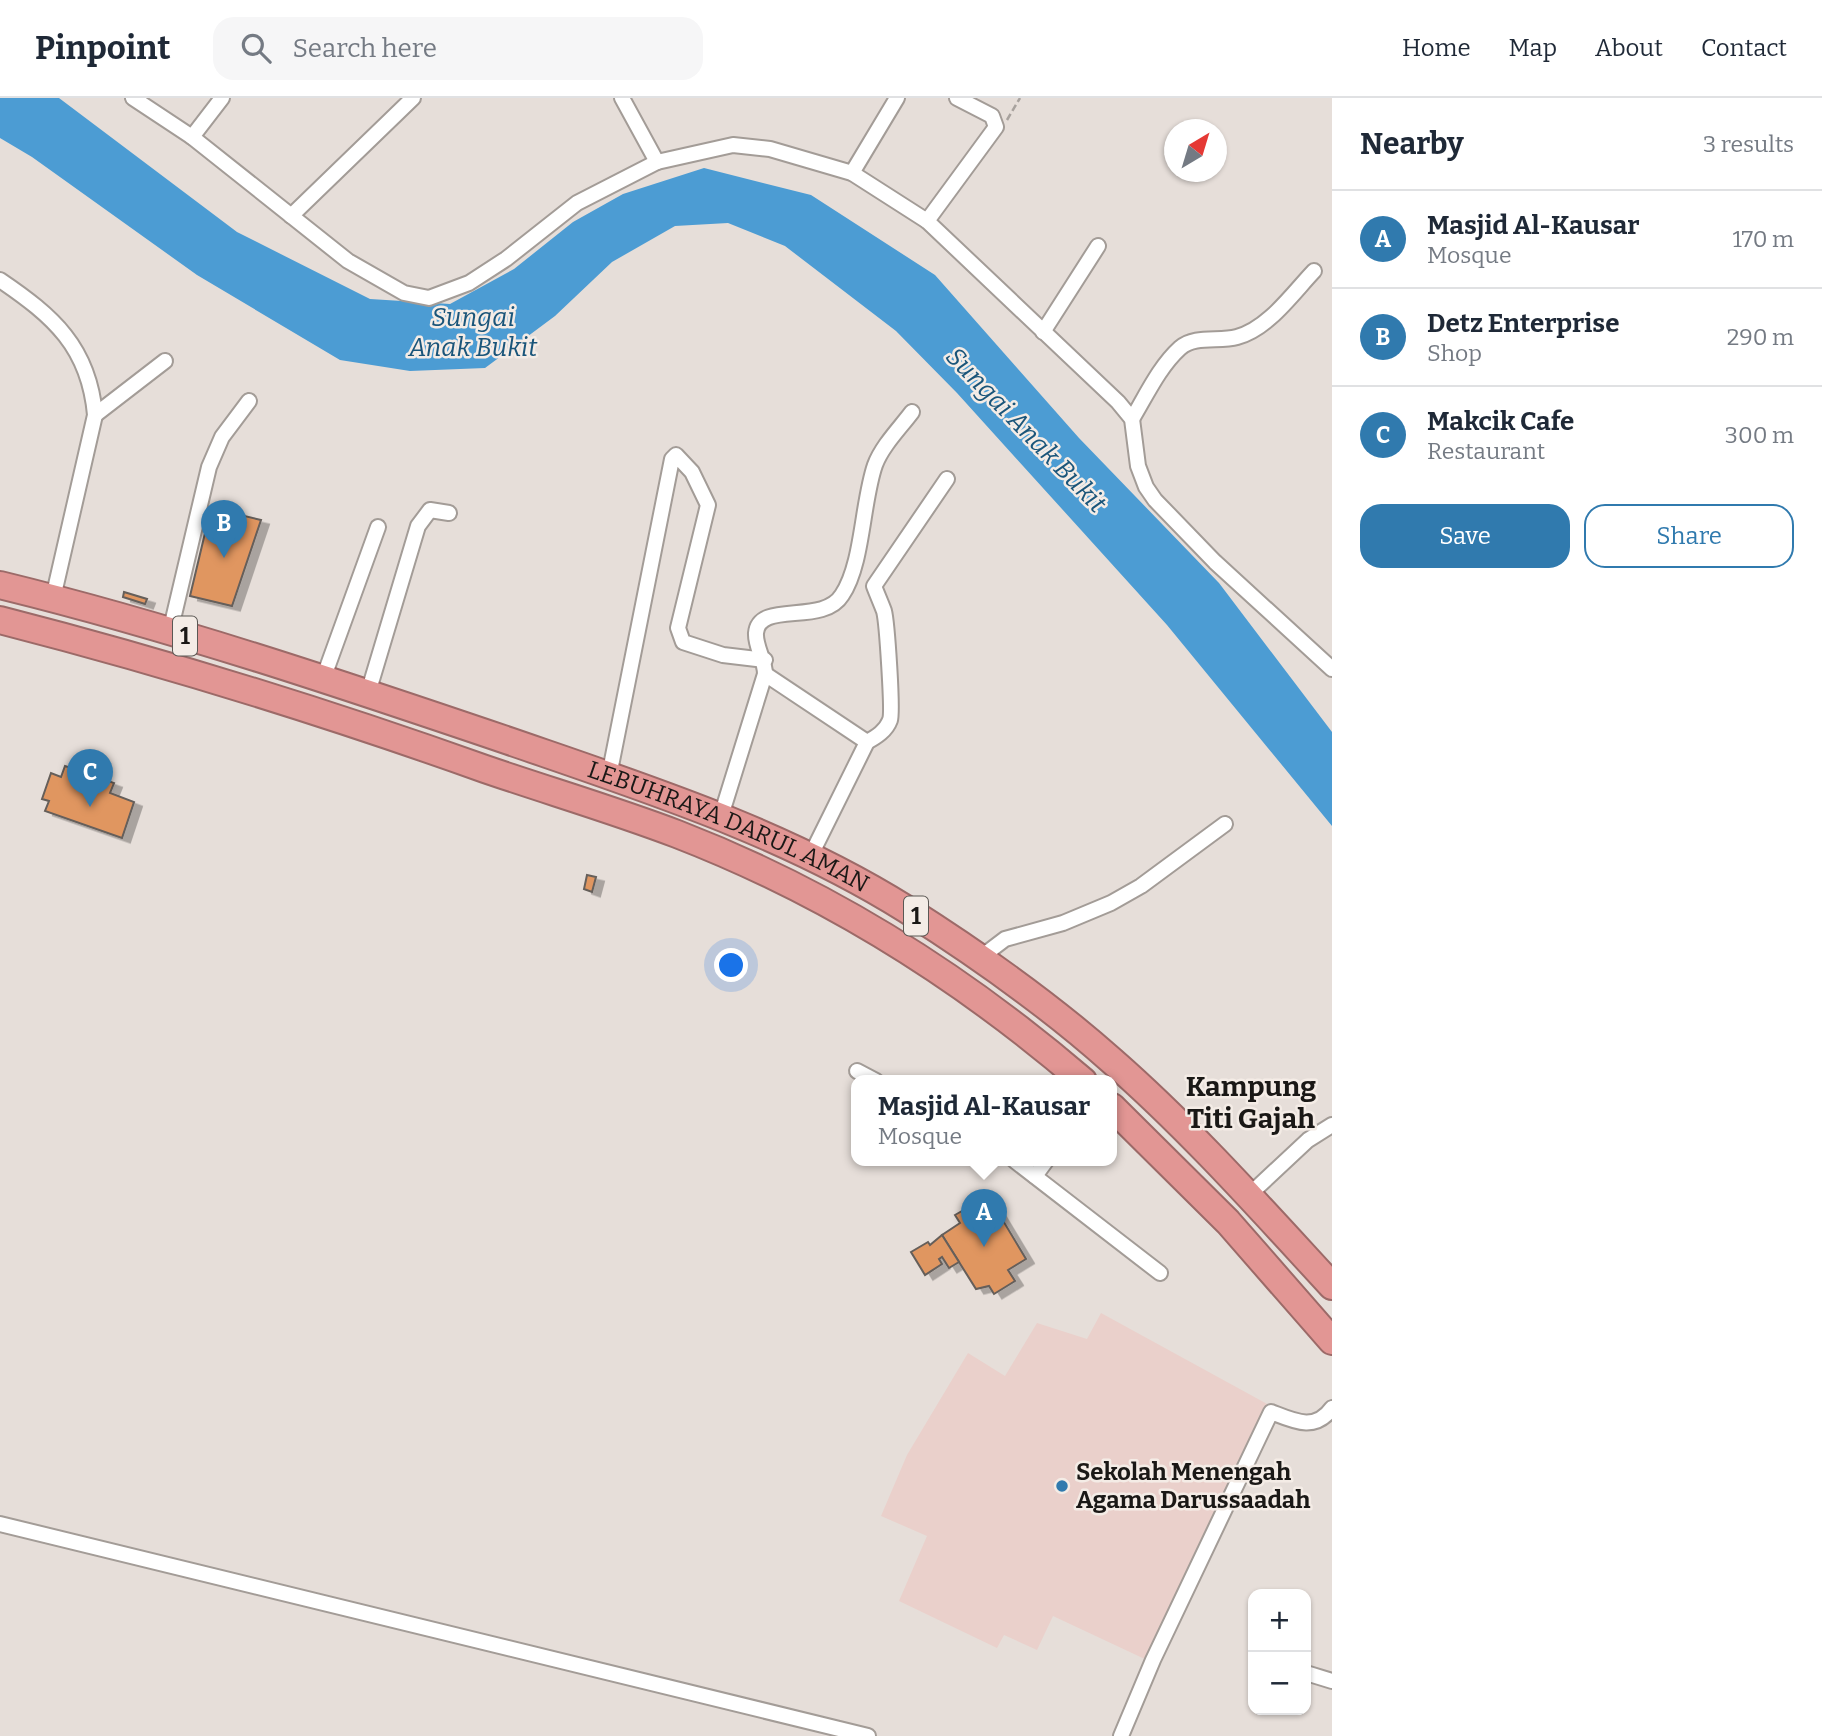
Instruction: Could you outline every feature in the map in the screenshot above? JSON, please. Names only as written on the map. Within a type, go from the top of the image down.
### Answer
[{"type":"highway","name":"LEBUHRAYA DARUL AMAN","points":[[0,585],[170,632],[368,693],[721,816],[811,855],[906,909],[980,958],[1111,1060],[1248,1196],[1332,1286]]},
{"type":"highway","name":"LEBUHRAYA DARUL AMAN","points":[[0,620],[160,662],[430,749],[675,833],[832,905],[960,984],[1036,1040],[1076,1075]]},
{"type":"highway","points":[[400,704],[422,719],[430,734],[430,749]]},
{"type":"highway","points":[[469,727],[477,754],[495,772]]},
{"type":"highway","points":[[1117,1112],[1228,1222],[1332,1341]]},
{"type":"street","points":[[133,98],[192,137],[326,245],[380,282],[404,293],[429,298],[469,284],[506,259],[577,203],[657,162],[733,145],[769,149],[852,173],[927,221],[1118,402],[1132,419],[1139,466],[1146,487],[1155,500],[1215,562],[1332,669]]},
{"type":"street","points":[[192,137],[222,98]]},
{"type":"street","points":[[291,216],[413,98]]},
{"type":"street","points":[[622,98],[657,162]]},
{"type":"street","points":[[852,173],[897,98]]},
{"type":"street","points":[[927,221],[994,121],[957,98]]},
{"type":"street","points":[[1044,332],[1098,246]]},
{"type":"street","points":[[1132,419],[1182,346],[1196,341],[1237,337],[1254,328],[1314,271]]},
{"type":"street","points":[[0,280],[44,310],[65,335],[82,362],[96,415],[53,598]]},
{"type":"street","points":[[96,415],[164,361]]},
{"type":"street","points":[[170,632],[209,467],[222,437],[249,401]]},
{"type":"street","points":[[721,816],[765,667],[756,636],[758,626],[767,618],[783,612],[830,609],[845,591],[874,467],[912,412]]},
{"type":"street","points":[[610,776],[672,459],[676,455],[692,472],[708,505],[679,636],[683,642],[765,667],[867,742]]},
{"type":"street","points":[[811,855],[867,742],[881,733],[890,720],[893,697],[888,671],[885,618],[874,586],[947,479]]},
{"type":"street","points":[[368,693],[418,526],[430,510],[449,513]]},
{"type":"street","points":[[323,679],[378,527]]},
{"type":"street","points":[[980,958],[1005,939],[1063,923],[1111,903],[1141,886],[1225,824]]},
{"type":"street","points":[[857,1071],[865,1075]]},
{"type":"street","points":[[1248,1196],[1308,1140],[1332,1125]]},
{"type":"street","points":[[1022,1166],[1160,1273]]},
{"type":"street","points":[[1035,1176],[1042,1166]]},
{"type":"street","points":[[1121,1736],[1153,1660],[1271,1412],[1309,1424],[1321,1420],[1332,1408]]},
{"type":"street","points":[[0,1524],[867,1736]]},
{"type":"street","points":[[1311,1675],[1332,1681]]},
{"type":"path","points":[[994,121],[1006,123],[1020,98]]},
{"type":"shaded area","name":"Sekolah Menengah Agama Darussaadah","points":[[1101,1313],[1269,1405],[1149,1661],[1053,1616],[1037,1650],[1004,1635],[997,1648],[899,1601],[927,1536],[881,1516],[907,1455],[968,1353],[1005,1376],[1037,1323],[1087,1339]]},
{"type":"water","name":"Sungai Anak Bukit","points":[[0,98],[59,98],[237,232],[370,299],[450,304],[514,269],[573,222],[623,194],[704,168],[811,195],[935,275],[1079,438],[1219,583],[1332,732],[1332,826],[1167,625],[957,393],[896,331],[785,246],[728,223],[675,226],[612,262],[555,316],[485,368],[410,371],[340,360],[197,275],[32,157],[0,138]]},
{"type":"building","points":[[211,508],[261,520],[232,606],[190,596]]},
{"type":"building","points":[[124,592],[147,599],[145,604],[123,597]]},
{"type":"building","points":[[65,766],[114,783],[110,793],[134,802],[122,838],[45,811],[49,801],[42,799],[51,773],[61,777]]},
{"type":"building","points":[[587,875],[596,877],[592,892],[584,889]]},
{"type":"building","points":[[981,1200],[986,1208],[993,1204],[1026,1259],[1008,1270],[1015,1281],[994,1294],[989,1286],[976,1289],[942,1235],[960,1223],[955,1215]]},
{"type":"building","points":[[942,1235],[959,1262],[949,1268],[942,1257],[939,1259],[942,1264],[925,1275],[911,1252],[928,1242],[930,1245]]},
{"type":"place","name":"Detz Enterprise","points":[[224,558]]},
{"type":"place","name":"Makcik Cafe","points":[[90,807]]},
{"type":"place","name":"Masjid Al-Kausar","points":[[984,1247]]},
{"type":"place","name":"Sekolah Menengah Agama Darussaadah","points":[[1062,1486]]},
{"type":"district","name":"Kampung Titi Gajah","points":[[1251,1102]]}]
